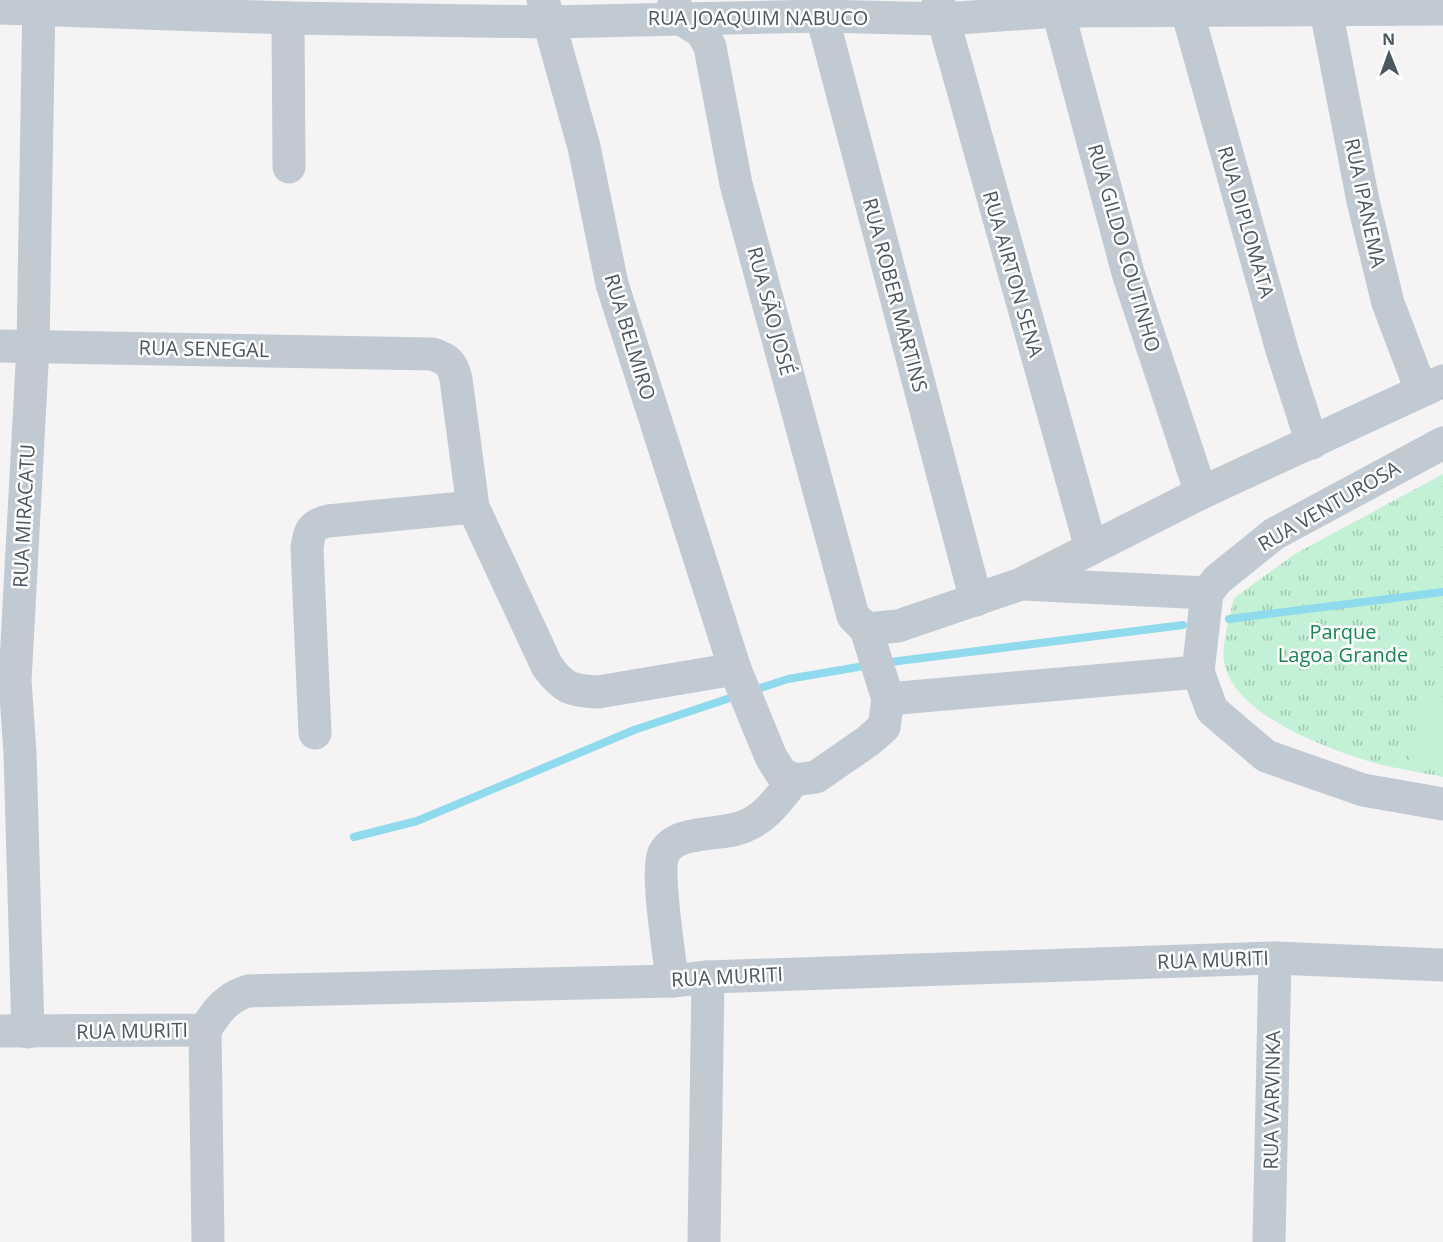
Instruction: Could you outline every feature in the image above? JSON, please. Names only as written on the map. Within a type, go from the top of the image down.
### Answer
[{"type":"street","name":"RUA JOAQUIM NABUCO","points":[[0,8],[39,4],[288,18],[676,9],[941,10],[1056,5],[1325,5],[1443,9]]},
{"type":"street","name":"RUA MIRACATU","points":[[14,1032],[20,753],[7,681],[33,346],[39,4]]},
{"type":"street","name":"RUA GILDO COUTINHO","points":[[1056,5],[1128,273],[1201,493]]},
{"type":"street","name":"RUA IPANEMA","points":[[1325,5],[1362,201],[1388,303],[1432,386]]},
{"type":"street","name":"RUA DIPLOMATA","points":[[1185,6],[1282,350],[1312,443]]},
{"type":"street","name":"RUA ROBER MARTINS","points":[[811,8],[976,600]]},
{"type":"street","name":"RUA SÃO JOSÉ","points":[[676,9],[702,32],[710,47],[736,184],[853,616],[866,629],[888,699]]},
{"type":"street","name":"RUA AIRTON SENA","points":[[941,10],[1091,548]]},
{"type":"street","name":"RUA BELMIRO","points":[[546,11],[584,147],[612,284],[735,669],[771,757],[781,773],[794,780]]},
{"type":"street","points":[[288,18],[289,167]]},
{"type":"street","name":"RUA SENEGAL","points":[[0,346],[409,353],[432,354],[448,359],[453,367],[473,507],[547,666],[560,684],[577,691],[598,692],[735,669]]},
{"type":"street","points":[[866,629],[898,626],[1021,584],[1201,493],[1432,386]]},
{"type":"street","name":"RUA VENTUROSA","points":[[1207,593],[1217,580],[1274,534],[1443,442]]},
{"type":"street","points":[[315,733],[307,548],[309,531],[316,524],[328,521],[473,507]]},
{"type":"street","points":[[1021,584],[1207,593],[1198,672],[1212,710],[1266,756],[1363,790],[1443,804]]},
{"type":"street","points":[[672,981],[661,874],[664,853],[676,840],[744,827],[766,814],[794,780],[816,777],[868,741],[884,727],[888,699],[1198,672]]},
{"type":"street","name":"RUA MURITI","points":[[14,1032],[205,1030],[225,1004],[236,995],[248,992],[672,981],[708,977],[1275,958],[1443,966]]},
{"type":"street","name":"RUA VARVINKA","points":[[1269,1242],[1275,958]]},
{"type":"street","points":[[704,1242],[708,977]]},
{"type":"street","points":[[205,1030],[208,1242]]},
{"type":"green space","name":"Parque Lagoa Grande","points":[[1443,474],[1443,777],[1372,762],[1324,746],[1282,725],[1245,699],[1232,683],[1225,666],[1224,650],[1234,598],[1295,554]]},
{"type":"green space","points":[[1421,698],[1443,702],[1443,768],[1409,762]]},
{"type":"waterway","points":[[1229,619],[1443,592]]},
{"type":"waterway","points":[[883,663],[1183,625]]},
{"type":"waterway","points":[[751,691],[788,679],[870,665]]},
{"type":"waterway","points":[[354,837],[417,821],[634,730],[739,695]]}]
